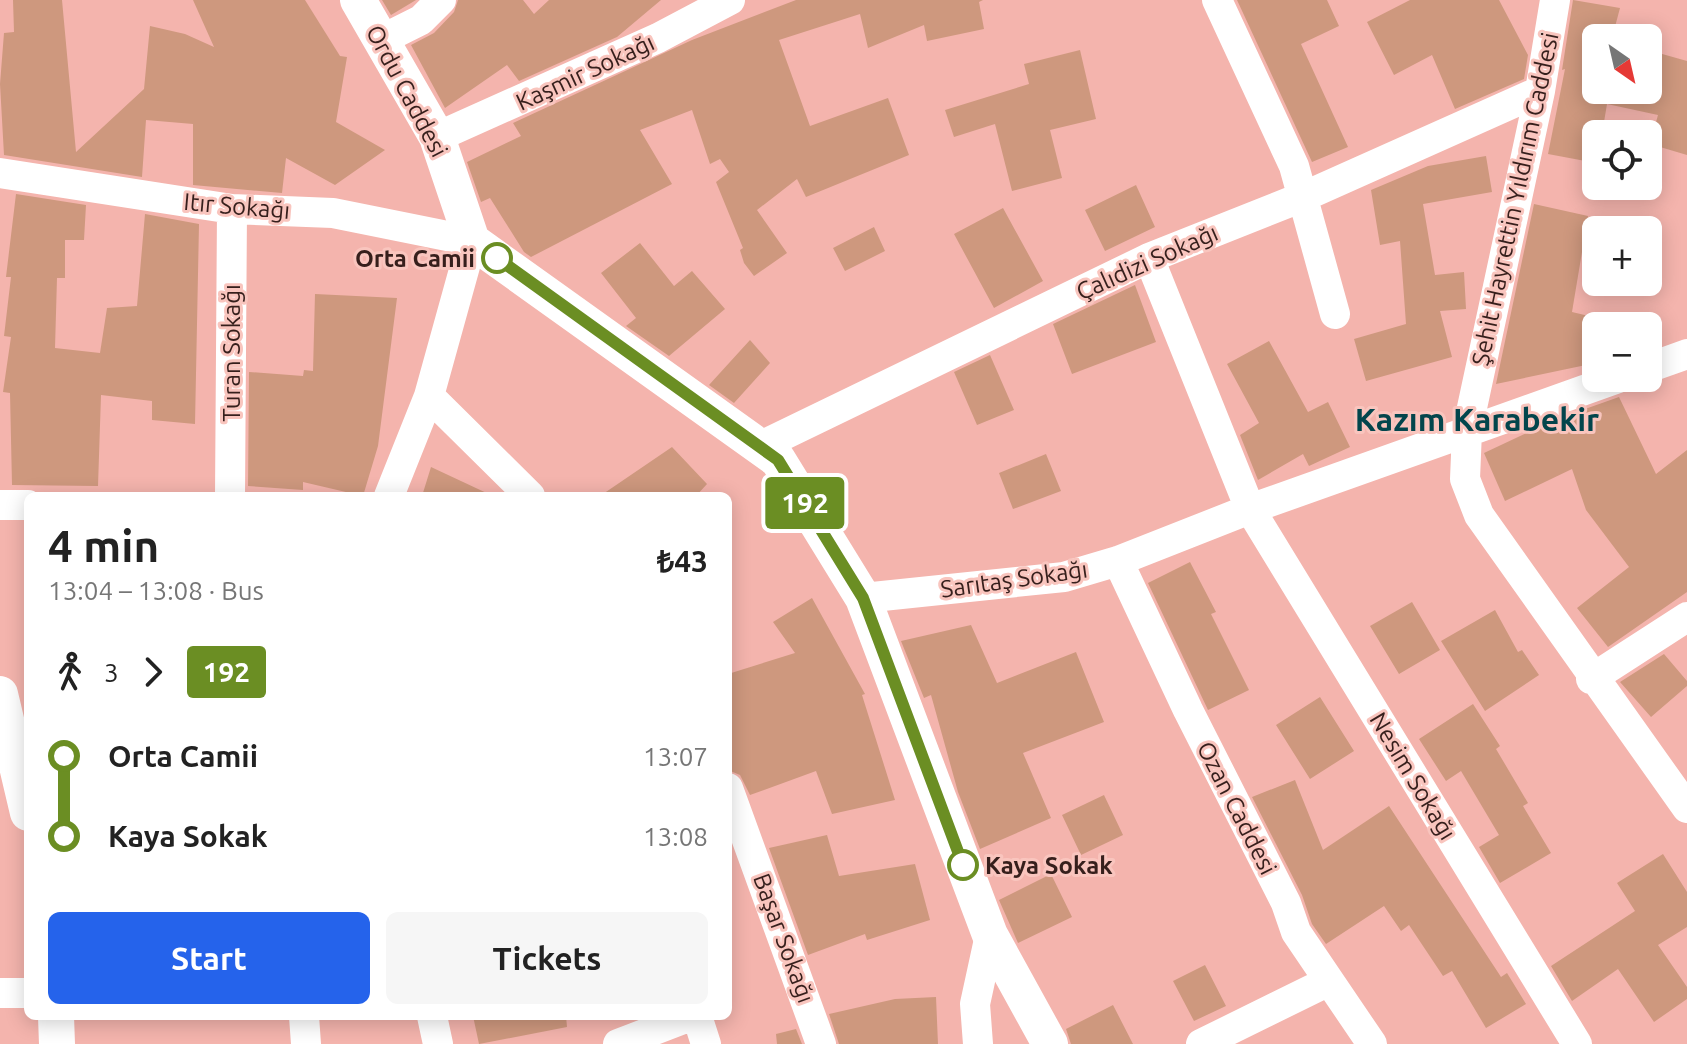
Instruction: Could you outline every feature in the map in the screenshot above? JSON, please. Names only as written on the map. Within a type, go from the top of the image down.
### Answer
[{"type":"street","name":"Ordu Caddesi","points":[[358,0],[437,137],[472,241]]},
{"type":"street","points":[[381,40],[421,20],[441,0]]},
{"type":"street","name":"Kaşmir Sokağı","points":[[437,137],[645,45],[730,0]]},
{"type":"street","points":[[1217,0],[1275,120],[1305,196],[1335,314]]},
{"type":"street","name":"Şehit Hayrettin Yıldırım Caddesi","points":[[1555,0],[1540,91],[1467,431],[1465,479],[1479,515],[1591,679],[1687,808]]},
{"type":"street","name":"Çalıdizi Sokağı","points":[[761,446],[1149,258],[1305,196],[1540,91]]},
{"type":"street","name":"Itır Sokağı","points":[[0,173],[232,209],[333,213],[472,241]]},
{"type":"street","name":"Turan Sokağı","points":[[230,492],[232,209]]},
{"type":"street","points":[[391,492],[429,396],[472,241],[778,460],[863,598],[990,935],[1050,1044]]},
{"type":"street","points":[[1149,258],[1250,509]]},
{"type":"street","points":[[1662,363],[1687,354]]},
{"type":"street","name":"Sarıtaş Sokağı","points":[[863,598],[1064,577],[1118,561],[1250,509],[1582,391]]},
{"type":"street","points":[[429,396],[526,492]]},
{"type":"street","points":[[0,505],[24,505]]},
{"type":"street","name":"Nesim Sokağı","points":[[1250,509],[1577,1044]]},
{"type":"street","name":"Ozan Caddesi","points":[[1118,561],[1188,710],[1286,903],[1296,932],[1372,1044]]},
{"type":"street","points":[[1591,679],[1687,617]]},
{"type":"street","points":[[0,694],[24,796]]},
{"type":"street","name":"Başar Sokağı","points":[[732,799],[821,1044]]},
{"type":"street","points":[[978,1044],[975,1004],[990,935]]},
{"type":"street","points":[[1201,1044],[1329,981]]},
{"type":"street","points":[[0,993],[24,993]]},
{"type":"street","points":[[56,1020],[57,1044]]},
{"type":"street","points":[[304,1020],[306,1044]]},
{"type":"street","points":[[433,1020],[438,1044]]},
{"type":"street","points":[[620,1044],[681,1020]]},
{"type":"street","points":[[698,1020],[706,1044]]},
{"type":"building","points":[[13,0],[62,0],[76,152],[144,89],[150,26],[185,34],[214,47],[193,0],[305,0],[340,56],[347,57],[336,122],[385,150],[335,185],[286,158],[282,193],[193,185],[193,124],[146,120],[142,177],[4,155],[0,84],[4,33],[14,32]]},
{"type":"building","points":[[382,0],[416,0],[391,15]]},
{"type":"building","points":[[458,0],[523,0],[534,14],[549,0],[661,0],[617,37],[519,81],[507,65],[445,108],[411,45],[434,33],[454,12]]},
{"type":"building","points":[[796,0],[983,0],[979,2],[984,29],[927,41],[924,25],[868,48],[860,14],[779,40],[810,126],[888,98],[909,155],[806,197],[797,179],[757,210],[787,253],[754,276],[744,263],[740,250],[743,248],[716,182],[729,172],[720,159],[710,164],[692,110],[640,130],[672,184],[531,257],[524,252],[490,198],[481,202],[467,162],[521,136],[513,123],[692,40]]},
{"type":"building","points":[[1237,0],[1327,0],[1339,26],[1301,44],[1348,147],[1312,162]]},
{"type":"building","points":[[1410,0],[1499,0],[1528,55],[1524,79],[1455,109],[1432,55],[1394,75],[1367,22]]},
{"type":"building","points":[[1573,0],[1620,8],[1616,24],[1582,24],[1582,104],[1607,104],[1604,120],[1582,120],[1582,160],[1548,154],[1565,69],[1562,70]]},
{"type":"building","points":[[1080,50],[1096,119],[1050,130],[1062,178],[1012,191],[995,124],[954,137],[945,110],[1029,84],[1024,64]]},
{"type":"building","points":[[1662,54],[1687,61],[1687,155],[1662,148],[1662,120],[1657,120],[1658,115],[1607,104],[1662,104]]},
{"type":"building","points":[[1486,156],[1492,192],[1423,204],[1435,275],[1464,272],[1466,309],[1440,311],[1452,357],[1366,381],[1354,339],[1406,324],[1400,241],[1380,245],[1371,190],[1428,166]]},
{"type":"building","points":[[1136,185],[1155,227],[1105,251],[1085,210]]},
{"type":"building","points":[[16,194],[86,205],[84,240],[65,240],[65,278],[57,278],[55,348],[100,353],[107,308],[137,306],[145,214],[199,224],[195,424],[152,420],[152,401],[101,395],[98,486],[12,485],[10,393],[3,392],[11,337],[4,336],[11,277],[6,277]]},
{"type":"building","points":[[1534,204],[1588,216],[1582,216],[1582,252],[1572,312],[1582,314],[1582,366],[1496,384]]},
{"type":"building","points":[[1003,208],[1043,281],[994,308],[954,234]]},
{"type":"building","points":[[874,227],[885,251],[845,271],[833,248]]},
{"type":"building","points":[[640,243],[674,286],[692,271],[725,309],[669,356],[626,326],[636,318],[601,273]]},
{"type":"building","points":[[1135,285],[1156,342],[1072,374],[1053,324]]},
{"type":"building","points":[[315,294],[397,298],[378,446],[364,492],[346,492],[303,482],[303,490],[248,486],[249,372],[303,376],[304,370],[313,371]]},
{"type":"building","points":[[750,340],[770,363],[734,403],[709,385]]},
{"type":"building","points":[[1269,341],[1308,412],[1328,402],[1350,447],[1309,466],[1303,454],[1258,480],[1240,435],[1259,423],[1227,364]]},
{"type":"building","points":[[990,355],[1014,410],[977,425],[954,372]]},
{"type":"building","points":[[1619,397],[1656,474],[1687,450],[1687,592],[1608,647],[1577,608],[1629,567],[1586,510],[1572,469],[1505,501],[1484,453],[1554,420]]},
{"type":"building","points":[[672,447],[707,484],[700,492],[606,492]]},
{"type":"building","points":[[1046,454],[1061,491],[1013,509],[999,473]]},
{"type":"building","points":[[431,467],[484,492],[423,492]]},
{"type":"building","points":[[1190,562],[1216,612],[1211,614],[1249,690],[1208,710],[1148,583]]},
{"type":"building","points":[[812,598],[865,694],[862,695],[895,800],[832,814],[816,771],[750,795],[740,775],[732,772],[732,673],[795,653],[773,622]]},
{"type":"building","points":[[1412,602],[1440,650],[1399,674],[1370,626]]},
{"type":"building","points":[[1495,610],[1518,652],[1522,650],[1539,675],[1485,711],[1441,641]]},
{"type":"building","points":[[971,625],[997,683],[1076,652],[1104,722],[1023,753],[1051,818],[980,849],[958,792],[931,695],[924,698],[901,641]]},
{"type":"building","points":[[1664,654],[1687,681],[1687,686],[1651,717],[1620,682]]},
{"type":"building","points":[[1320,697],[1354,751],[1310,779],[1276,725]]},
{"type":"building","points":[[1473,704],[1500,746],[1496,749],[1528,803],[1523,806],[1551,853],[1500,883],[1479,847],[1499,835],[1461,771],[1446,781],[1419,739]]},
{"type":"building","points":[[1295,780],[1323,850],[1389,806],[1501,977],[1507,973],[1526,1004],[1486,1028],[1452,971],[1443,976],[1409,925],[1401,931],[1384,906],[1326,944],[1312,924],[1302,895],[1252,797]]},
{"type":"building","points":[[1104,795],[1123,835],[1081,855],[1062,815]]},
{"type":"building","points":[[827,835],[839,876],[915,864],[930,920],[867,940],[865,934],[808,955],[769,848]]},
{"type":"building","points":[[1663,854],[1687,892],[1687,927],[1658,945],[1687,987],[1687,999],[1654,1022],[1618,969],[1572,1001],[1551,966],[1635,911],[1617,883]]},
{"type":"building","points":[[1051,874],[1072,917],[1018,943],[999,900]]},
{"type":"building","points":[[1205,965],[1226,1006],[1194,1021],[1173,981]]},
{"type":"building","points":[[936,997],[938,1044],[839,1044],[829,1014],[895,999]]},
{"type":"building","points":[[1113,1005],[1133,1044],[1071,1044],[1066,1029]]},
{"type":"building","points":[[474,1020],[566,1020],[567,1027],[479,1044]]},
{"type":"building","points":[[796,1029],[802,1044],[777,1044],[776,1034]]},
{"type":"bus line","name":"192","points":[[497,258],[778,460],[863,598],[963,865]]},
{"type":"place","name":"Orta Camii","points":[[497,258]]},
{"type":"place","name":"Kaya Sokak","points":[[963,865]]},
{"type":"district","name":"Kazım Karabekir","points":[[1477,419]]}]
